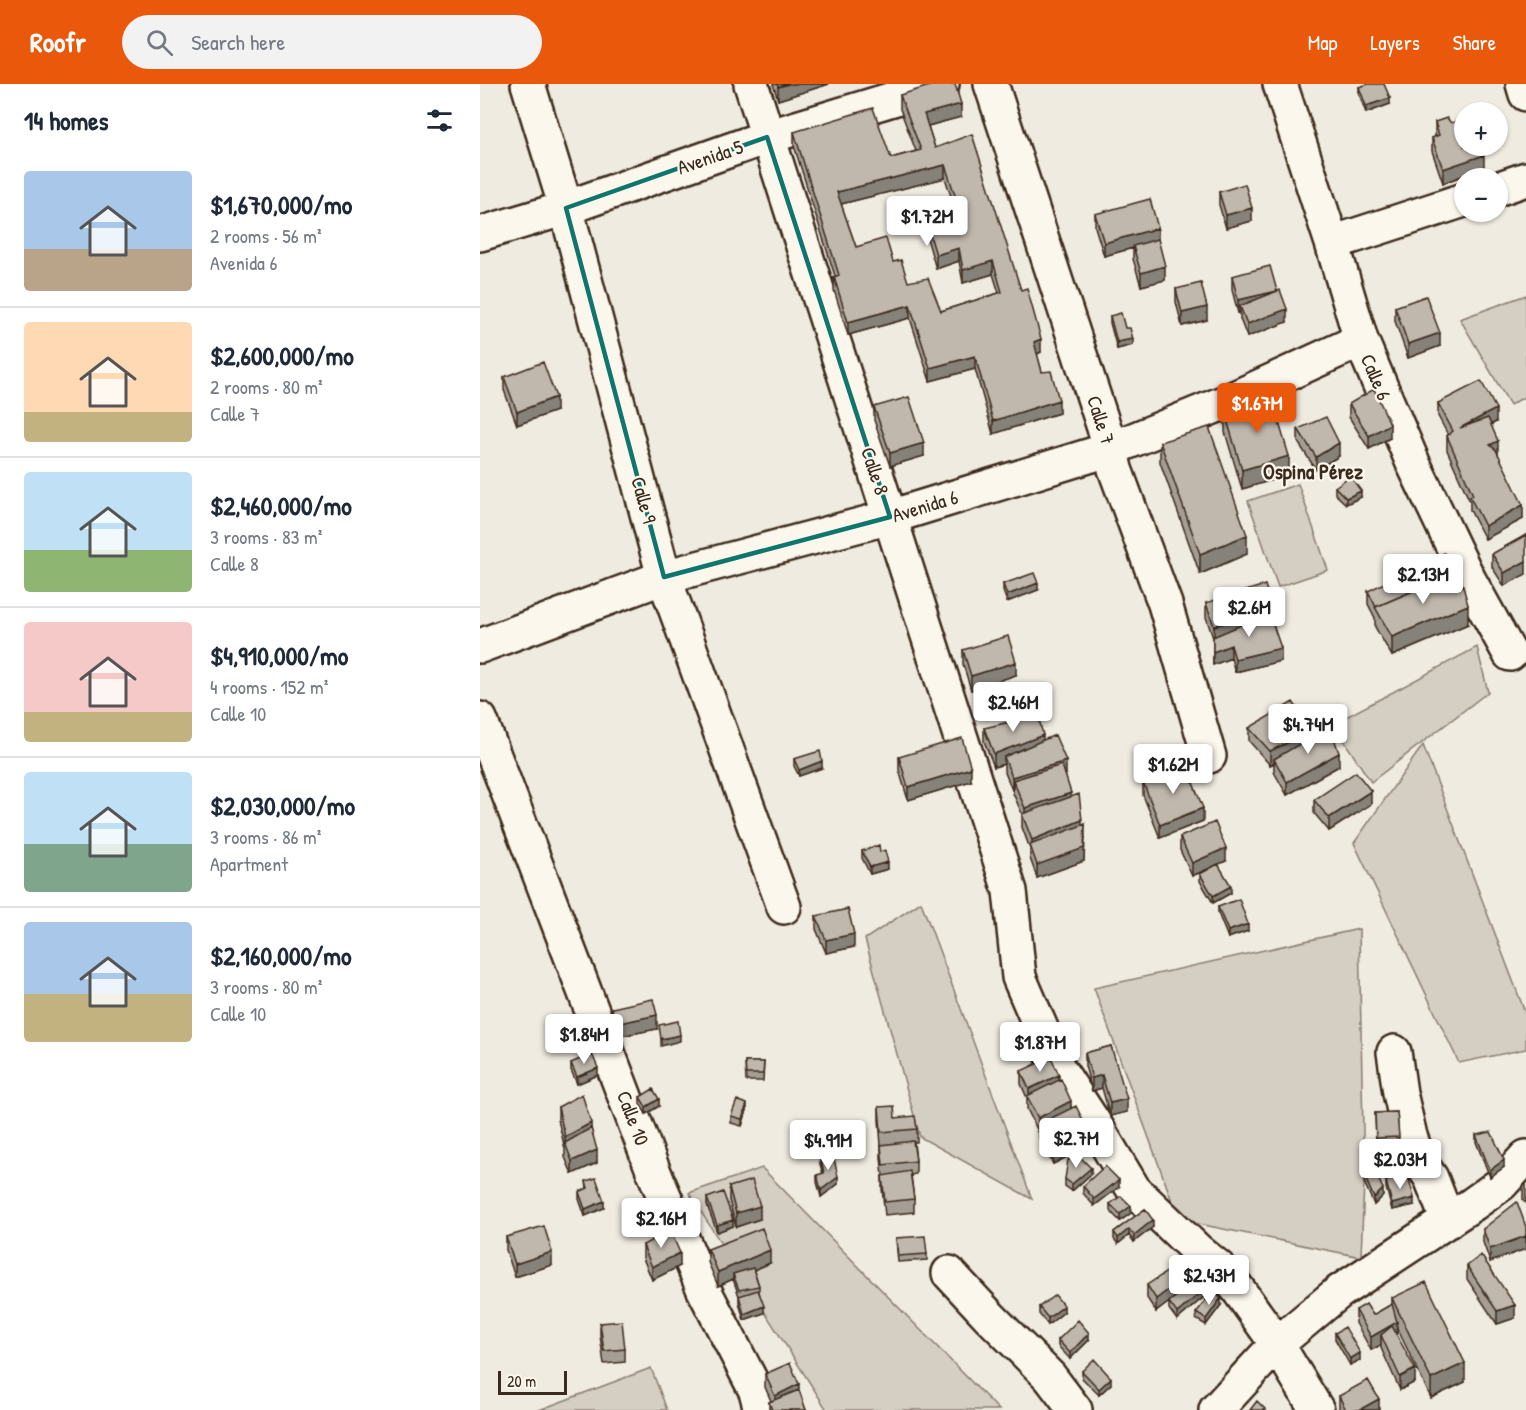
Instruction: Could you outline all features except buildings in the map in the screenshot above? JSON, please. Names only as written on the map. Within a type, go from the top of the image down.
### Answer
[{"type":"street","name":"Calle 9","points":[[528,84],[566,208],[664,577],[784,907]]},
{"type":"street","name":"Calle 8","points":[[751,84],[1010,891],[1019,977],[1058,1068],[1134,1190],[1218,1267],[1237,1288],[1277,1344],[1317,1410]]},
{"type":"street","name":"Avenida 5","points":[[480,234],[566,208],[767,138],[942,84]]},
{"type":"street","name":"Calle 7","points":[[991,84],[1111,449],[1115,469],[1165,604],[1209,756]]},
{"type":"street","name":"Calle 6","points":[[1280,84],[1361,340],[1413,463],[1469,580],[1510,654]]},
{"type":"street","points":[[1523,84],[1526,94]]},
{"type":"street","points":[[1508,185],[1526,179]]},
{"type":"street","points":[[1332,243],[1454,203]]},
{"type":"street","name":"Avenida 6","points":[[480,646],[664,577],[890,517],[1111,449],[1228,401],[1361,340]]},
{"type":"street","name":"Calle 10","points":[[480,719],[657,1180],[704,1290],[756,1391],[761,1410]]},
{"type":"street","points":[[1394,1052],[1410,1136],[1418,1159],[1431,1178],[1448,1221]]},
{"type":"street","points":[[1216,1410],[1277,1344],[1339,1292],[1501,1184],[1526,1157]]},
{"type":"street","points":[[949,1273],[1050,1377],[1075,1410]]},
{"type":"highlighted area","points":[[767,137],[890,517],[664,577],[566,208]]},
{"type":"shaded area","points":[[1526,295],[1526,396],[1510,405],[1460,319]]},
{"type":"shaded area","points":[[1298,484],[1328,570],[1278,587],[1248,501]]},
{"type":"shaded area","points":[[1477,647],[1488,692],[1371,782],[1333,724]]},
{"type":"shaded area","points":[[1423,745],[1526,1015],[1526,1049],[1459,1063],[1354,843]]},
{"type":"shaded area","points":[[921,902],[1032,1199],[920,1137],[865,939]]},
{"type":"shaded area","points":[[1359,929],[1364,1182],[1361,1257],[1179,1220],[1094,988]]},
{"type":"shaded area","points":[[762,1168],[999,1410],[827,1410],[689,1193]]},
{"type":"shaded area","points":[[651,1368],[667,1410],[539,1410]]},
{"type":"district","name":"Ospina Pérez","points":[[1313,472]]}]
